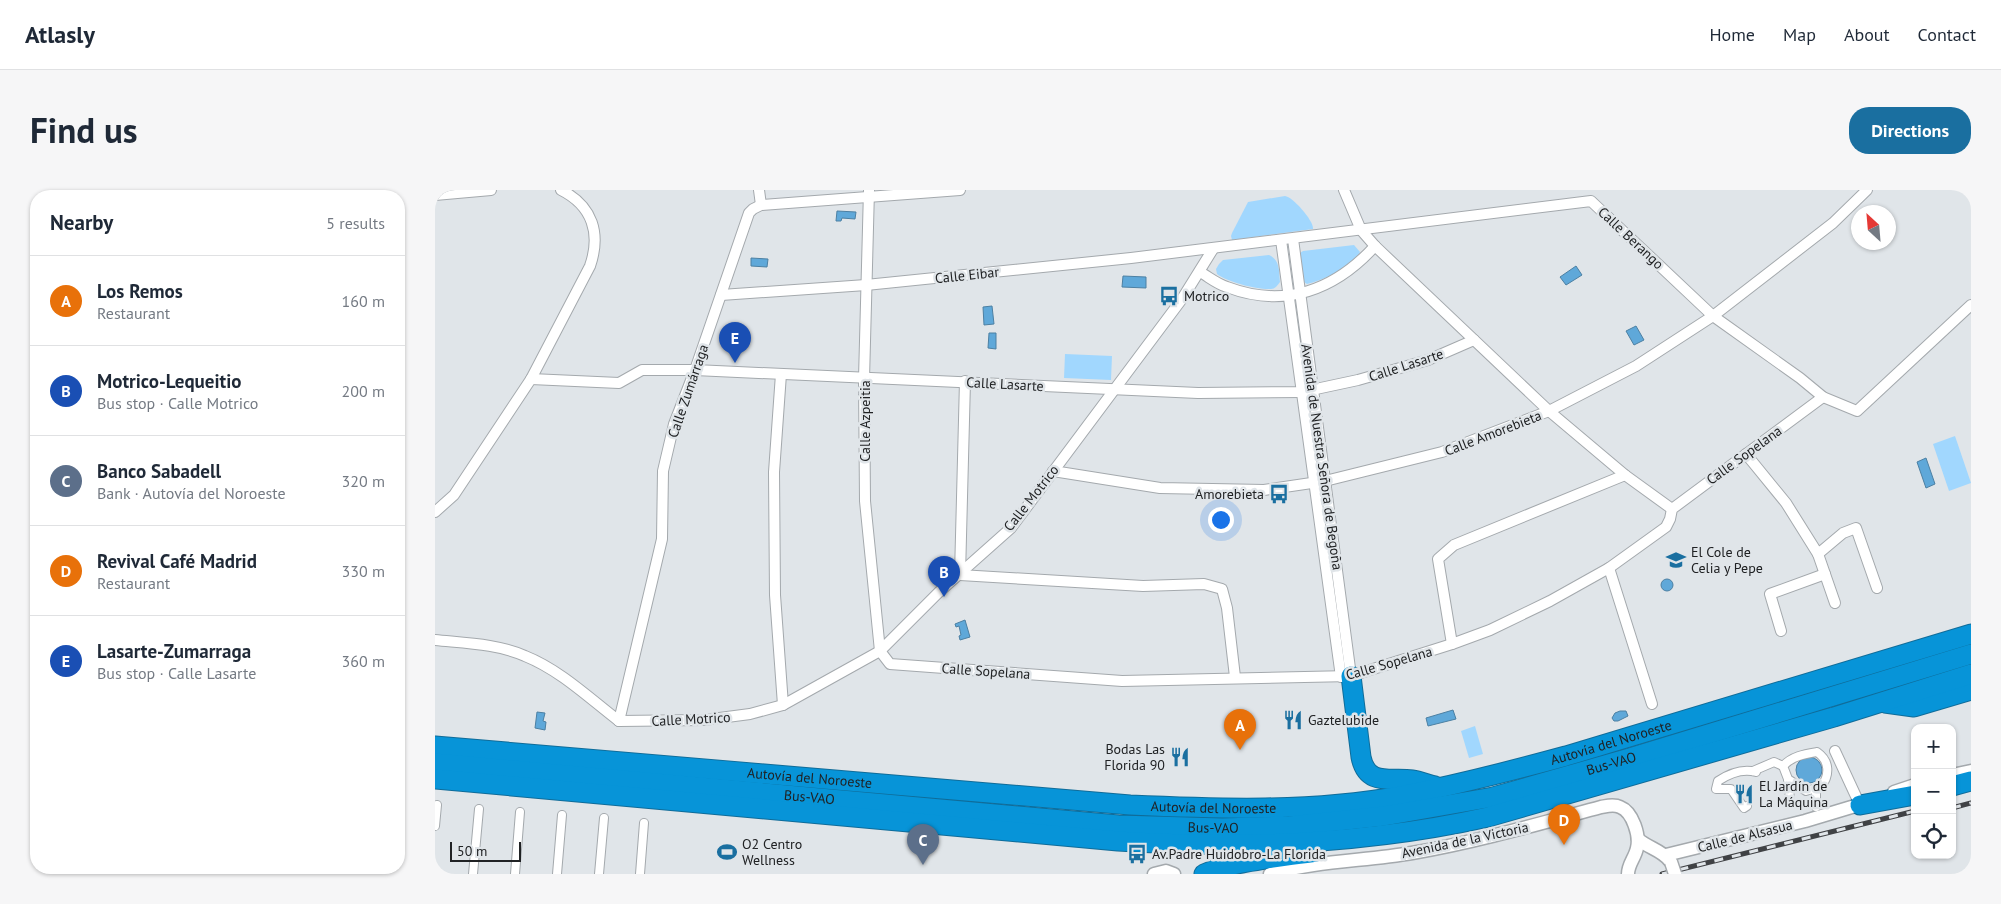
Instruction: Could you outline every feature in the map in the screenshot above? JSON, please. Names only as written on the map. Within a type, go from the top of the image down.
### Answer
[{"type":"highway","name":"Autovía del Noroeste","points":[[435,746],[1121,805],[1207,808],[1321,806],[1399,796],[1502,773],[1613,742],[1971,634]]},
{"type":"highway","name":"Bus-VAO","points":[[435,763],[1118,825],[1222,828],[1290,826],[1384,816],[1493,797],[1631,758],[1971,654]]},
{"type":"highway","points":[[435,780],[1158,844],[1219,845],[1299,842],[1390,835],[1439,828],[1525,807],[1881,703],[1971,674]]},
{"type":"highway","points":[[1346,676],[1361,757],[1365,769],[1372,776],[1382,779],[1411,780],[1438,787]]},
{"type":"highway","points":[[1881,703],[1914,707],[1971,690]]},
{"type":"highway","points":[[435,733],[489,742],[504,752]]},
{"type":"highway","points":[[1956,785],[1971,782]]},
{"type":"highway","points":[[1860,805],[1911,796]]},
{"type":"highway","points":[[1204,874],[1217,869],[1254,862],[1368,845],[1390,835]]},
{"type":"street","points":[[435,195],[491,190]]},
{"type":"street","points":[[435,512],[454,494],[531,379],[590,266],[595,251],[595,236],[591,220],[581,204],[561,190]]},
{"type":"street","points":[[759,190],[761,206],[869,194],[960,190]]},
{"type":"street","points":[[1344,190],[1361,230],[1375,246],[1549,411],[1625,476],[1672,509]]},
{"type":"street","name":"Calle Amorebieta","points":[[1053,471],[1160,488],[1264,490],[1319,482],[1442,452],[1549,411],[1636,366],[1713,316],[1833,223],[1867,190]]},
{"type":"street","name":"Calle Azpeitia","points":[[869,194],[864,379],[865,501],[880,651]]},
{"type":"street","name":"Calle Berango","points":[[1361,230],[1591,201],[1713,316],[1800,378],[1823,397],[1857,411],[1971,305]]},
{"type":"street","name":"Calle Zumárraga","points":[[619,721],[663,539],[663,471],[674,424],[695,370],[749,212],[753,208],[761,206]]},
{"type":"street","name":"Calle Eibar","points":[[721,295],[866,285],[1213,249],[1361,230]]},
{"type":"street","name":"Avenida de Nuestra Señora de Begoña","points":[[1293,239],[1313,391],[1319,482]]},
{"type":"street","name":"Avenida de Nuestra Señora de Begoña","points":[[1281,240],[1302,392],[1319,482],[1346,676]]},
{"type":"street","points":[[1200,272],[1225,286],[1246,294],[1267,296],[1300,294],[1340,278],[1359,264],[1375,246]]},
{"type":"street","name":"Calle Motrico","points":[[619,721],[704,720],[750,714],[783,705],[880,651],[939,592],[1011,528],[1182,299],[1213,249]]},
{"type":"street","name":"Calle Lasarte","points":[[531,379],[619,383],[642,370],[695,370],[864,379],[965,381],[1114,390],[1198,393],[1302,392],[1358,380],[1428,360],[1474,340]]},
{"type":"street","points":[[781,374],[774,472],[775,595],[783,705]]},
{"type":"street","points":[[965,381],[960,575],[1143,586],[1204,584],[1222,589],[1227,608],[1235,677]]},
{"type":"street","name":"Calle Sopelana","points":[[880,651],[890,664],[1122,680],[1346,676],[1452,644],[1490,630],[1609,568],[1666,527],[1672,509],[1823,397]]},
{"type":"street","points":[[1747,454],[1786,503],[1818,554],[1835,602]]},
{"type":"street","points":[[1452,644],[1438,559],[1454,545],[1625,476]]},
{"type":"street","points":[[1818,554],[1843,533],[1856,528],[1877,588]]},
{"type":"street","points":[[1609,568],[1652,704]]},
{"type":"street","points":[[1781,631],[1770,594],[1825,574]]},
{"type":"street","points":[[435,640],[487,646],[524,655],[553,670],[619,721]]},
{"type":"street","points":[[1835,751],[1860,805]]},
{"type":"street","points":[[1783,766],[1788,761],[1801,755],[1817,752],[1823,756],[1827,766],[1827,774],[1821,787],[1816,789],[1806,791],[1787,780]]},
{"type":"street","points":[[1747,806],[1744,808],[1731,789],[1716,789],[1718,781],[1730,774],[1757,772],[1774,762],[1783,766]]},
{"type":"street","points":[[1783,766],[1790,787],[1789,803]]},
{"type":"street","points":[[1956,774],[1971,771]]},
{"type":"street","name":"Calle de Alsasua","points":[[1670,864],[1676,857],[1688,851],[1860,805],[1911,786]]},
{"type":"street","points":[[1816,789],[1816,806]]},
{"type":"street","points":[[435,826],[437,805]]},
{"type":"street","name":"Avenida de la Victoria","points":[[1270,874],[1319,864],[1412,853],[1458,844],[1607,806],[1620,807],[1629,814],[1638,839]]},
{"type":"street","points":[[473,874],[479,809]]},
{"type":"street","points":[[515,874],[520,812]]},
{"type":"street","points":[[557,874],[562,815]]},
{"type":"street","points":[[599,874],[604,818]]},
{"type":"street","points":[[640,874],[644,823]]},
{"type":"street","points":[[1631,864],[1638,839],[1670,864]]},
{"type":"street","points":[[1631,864],[1641,851],[1653,850]]},
{"type":"street","points":[[1154,874],[1166,871],[1174,874]]},
{"type":"shaded area","points":[[1285,196],[1293,200],[1302,210],[1313,229],[1232,240],[1232,233],[1248,202]]},
{"type":"shaded area","points":[[837,211],[856,212],[855,219],[842,218],[841,221],[836,221]]},
{"type":"shaded area","points":[[1354,245],[1360,252],[1345,267],[1329,276],[1307,284],[1301,280],[1300,253],[1303,251]]},
{"type":"shaded area","points":[[1269,255],[1277,263],[1279,270],[1280,282],[1274,288],[1265,289],[1243,285],[1217,274],[1216,269],[1223,260]]},
{"type":"shaded area","points":[[751,258],[768,259],[767,267],[751,266]]},
{"type":"shaded area","points":[[1576,266],[1582,275],[1566,285],[1560,277]]},
{"type":"shaded area","points":[[1123,276],[1146,277],[1146,288],[1122,287]]},
{"type":"shaded area","points":[[992,306],[994,324],[984,325],[983,307]]},
{"type":"shaded area","points":[[1636,326],[1644,340],[1634,345],[1626,331]]},
{"type":"shaded area","points":[[989,333],[996,333],[996,349],[988,348]]},
{"type":"shaded area","points":[[1065,354],[1112,356],[1111,380],[1064,378]]},
{"type":"shaded area","points":[[1955,436],[1971,483],[1949,491],[1933,444]]},
{"type":"shaded area","points":[[1926,458],[1935,484],[1926,488],[1917,462]]},
{"type":"shaded area","points":[[1667,579],[1673,585],[1667,591],[1661,585]]},
{"type":"shaded area","points":[[965,620],[970,637],[960,640],[959,626],[956,627],[955,624]]},
{"type":"shaded area","points":[[1453,710],[1456,719],[1428,726],[1426,718]]},
{"type":"shaded area","points":[[1626,711],[1628,716],[1614,721],[1612,718],[1615,713]]},
{"type":"shaded area","points":[[537,712],[545,713],[543,721],[546,722],[545,730],[535,728]]},
{"type":"shaded area","points":[[1475,726],[1483,754],[1469,758],[1461,731]]},
{"type":"shaded area","points":[[1809,757],[1818,761],[1822,770],[1818,779],[1809,783],[1800,779],[1796,770],[1800,761]]},
{"type":"railway","points":[[1956,807],[1971,803]]},
{"type":"railway","points":[[1662,874],[1911,812]]},
{"type":"place","name":"Motrico","points":[[1169,296]]},
{"type":"place","name":"Lasarte-Zumarraga","points":[[735,363]]},
{"type":"place","name":"Amorebieta","points":[[1279,494]]},
{"type":"place","name":"El Cole de Celia y Pepe","points":[[1676,560]]},
{"type":"place","name":"Motrico-Lequeitio","points":[[944,597]]},
{"type":"place","name":"Gaztelubide","points":[[1293,720]]},
{"type":"place","name":"Los Remos","points":[[1240,750]]},
{"type":"place","name":"Bodas Las Florida 90","points":[[1180,757]]},
{"type":"place","name":"El Jardín de La Máquina","points":[[1744,794]]},
{"type":"place","name":"Revival Café Madrid","points":[[1564,845]]},
{"type":"place","name":"O2 Centro Wellness","points":[[727,852]]},
{"type":"place","name":"Av.Padre Huidobro-La Florida","points":[[1137,854]]},
{"type":"place","name":"Banco Sabadell","points":[[923,865]]}]
